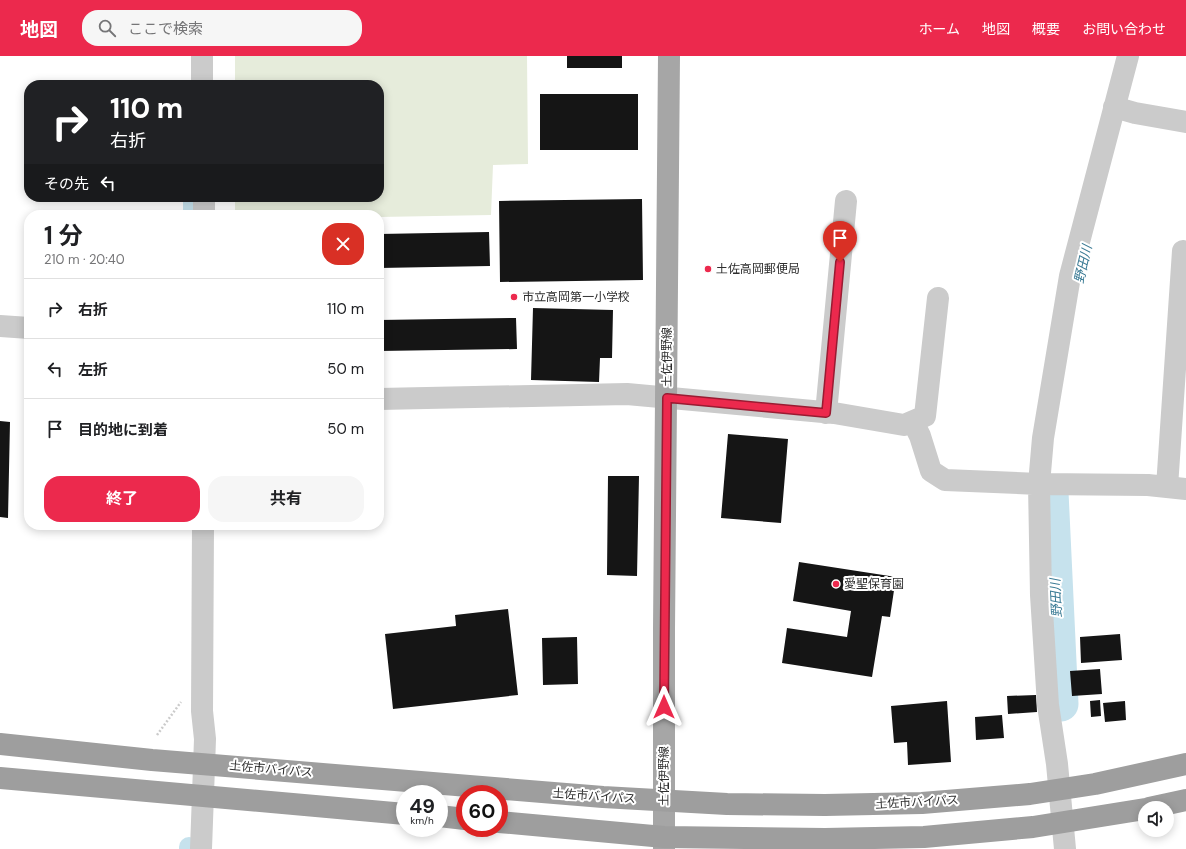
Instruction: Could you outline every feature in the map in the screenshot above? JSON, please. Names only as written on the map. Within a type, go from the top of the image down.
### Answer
[{"type":"highway","name":"土佐市バイパス","points":[[0,744],[152,760],[204,763],[595,796],[727,804],[825,805],[922,803],[1030,794],[1095,784],[1186,764]]},
{"type":"highway","points":[[0,778],[396,813]]},
{"type":"highway","points":[[1174,803],[1186,800]]},
{"type":"highway","points":[[508,823],[664,843],[924,837],[1033,827],[1138,810]]},
{"type":"main road","name":"土佐伊野線","points":[[664,843],[664,629],[670,56]]},
{"type":"street","points":[[202,56],[202,80]]},
{"type":"street","points":[[1064,849],[1060,789],[1048,705],[1041,594],[1039,484],[1043,438],[1070,276],[1128,56]]},
{"type":"street","points":[[1114,107],[1135,113],[1186,122]]},
{"type":"street","points":[[826,413],[846,201]]},
{"type":"street","points":[[913,422],[920,436],[931,471],[945,480],[1039,484],[1148,485],[1176,488],[1183,251]]},
{"type":"street","points":[[384,399],[627,394],[826,413],[904,425],[925,416],[938,298]]},
{"type":"street","points":[[0,326],[24,328]]},
{"type":"street","points":[[201,849],[205,739],[202,711],[204,530]]},
{"type":"green space","points":[[235,56],[527,56],[528,164],[493,165],[491,215],[384,217],[384,210],[235,210],[235,202],[384,202],[384,80],[235,80]]},
{"type":"building","points":[[567,56],[622,56],[622,68],[567,68]]},
{"type":"building","points":[[540,94],[638,94],[638,150],[540,150]]},
{"type":"building","points":[[642,199],[643,280],[500,282],[499,201]]},
{"type":"building","points":[[489,232],[490,266],[384,268],[384,234]]},
{"type":"building","points":[[533,308],[613,310],[612,358],[600,358],[599,382],[531,380]]},
{"type":"building","points":[[516,318],[517,349],[384,351],[384,320]]},
{"type":"building","points":[[0,421],[10,422],[8,518],[0,517]]},
{"type":"building","points":[[728,434],[788,439],[781,523],[721,518]]},
{"type":"building","points":[[608,476],[639,476],[637,576],[607,575]]},
{"type":"building","points":[[799,562],[896,577],[890,617],[882,616],[872,677],[782,663],[787,628],[847,637],[851,611],[793,601]]},
{"type":"building","points":[[508,609],[518,695],[393,709],[385,634],[456,626],[455,615]]},
{"type":"building","points":[[1120,634],[1122,660],[1081,663],[1080,637]]},
{"type":"building","points":[[577,637],[578,684],[543,685],[542,638]]},
{"type":"building","points":[[1100,669],[1102,694],[1072,696],[1070,671]]},
{"type":"building","points":[[1036,695],[1037,712],[1008,714],[1007,696]]},
{"type":"building","points":[[1100,700],[1101,716],[1091,717],[1090,701]]},
{"type":"building","points":[[947,701],[951,762],[908,765],[907,742],[894,743],[891,706]]},
{"type":"building","points":[[1125,701],[1126,720],[1105,722],[1103,703]]},
{"type":"building","points":[[1002,715],[1004,738],[976,740],[975,717]]},
{"type":"waterway","points":[[193,202],[193,210]]},
{"type":"waterway","name":"野田川","points":[[1051,492],[1061,704]]},
{"type":"place","name":"土佐高岡郵便局","points":[[708,269]]},
{"type":"place","name":"市立高岡第一小学校","points":[[514,297]]},
{"type":"place","name":"愛聖保育園","points":[[836,584]]},
{"type":"route","points":[[664,707],[667,398],[826,413],[840,262]]}]
